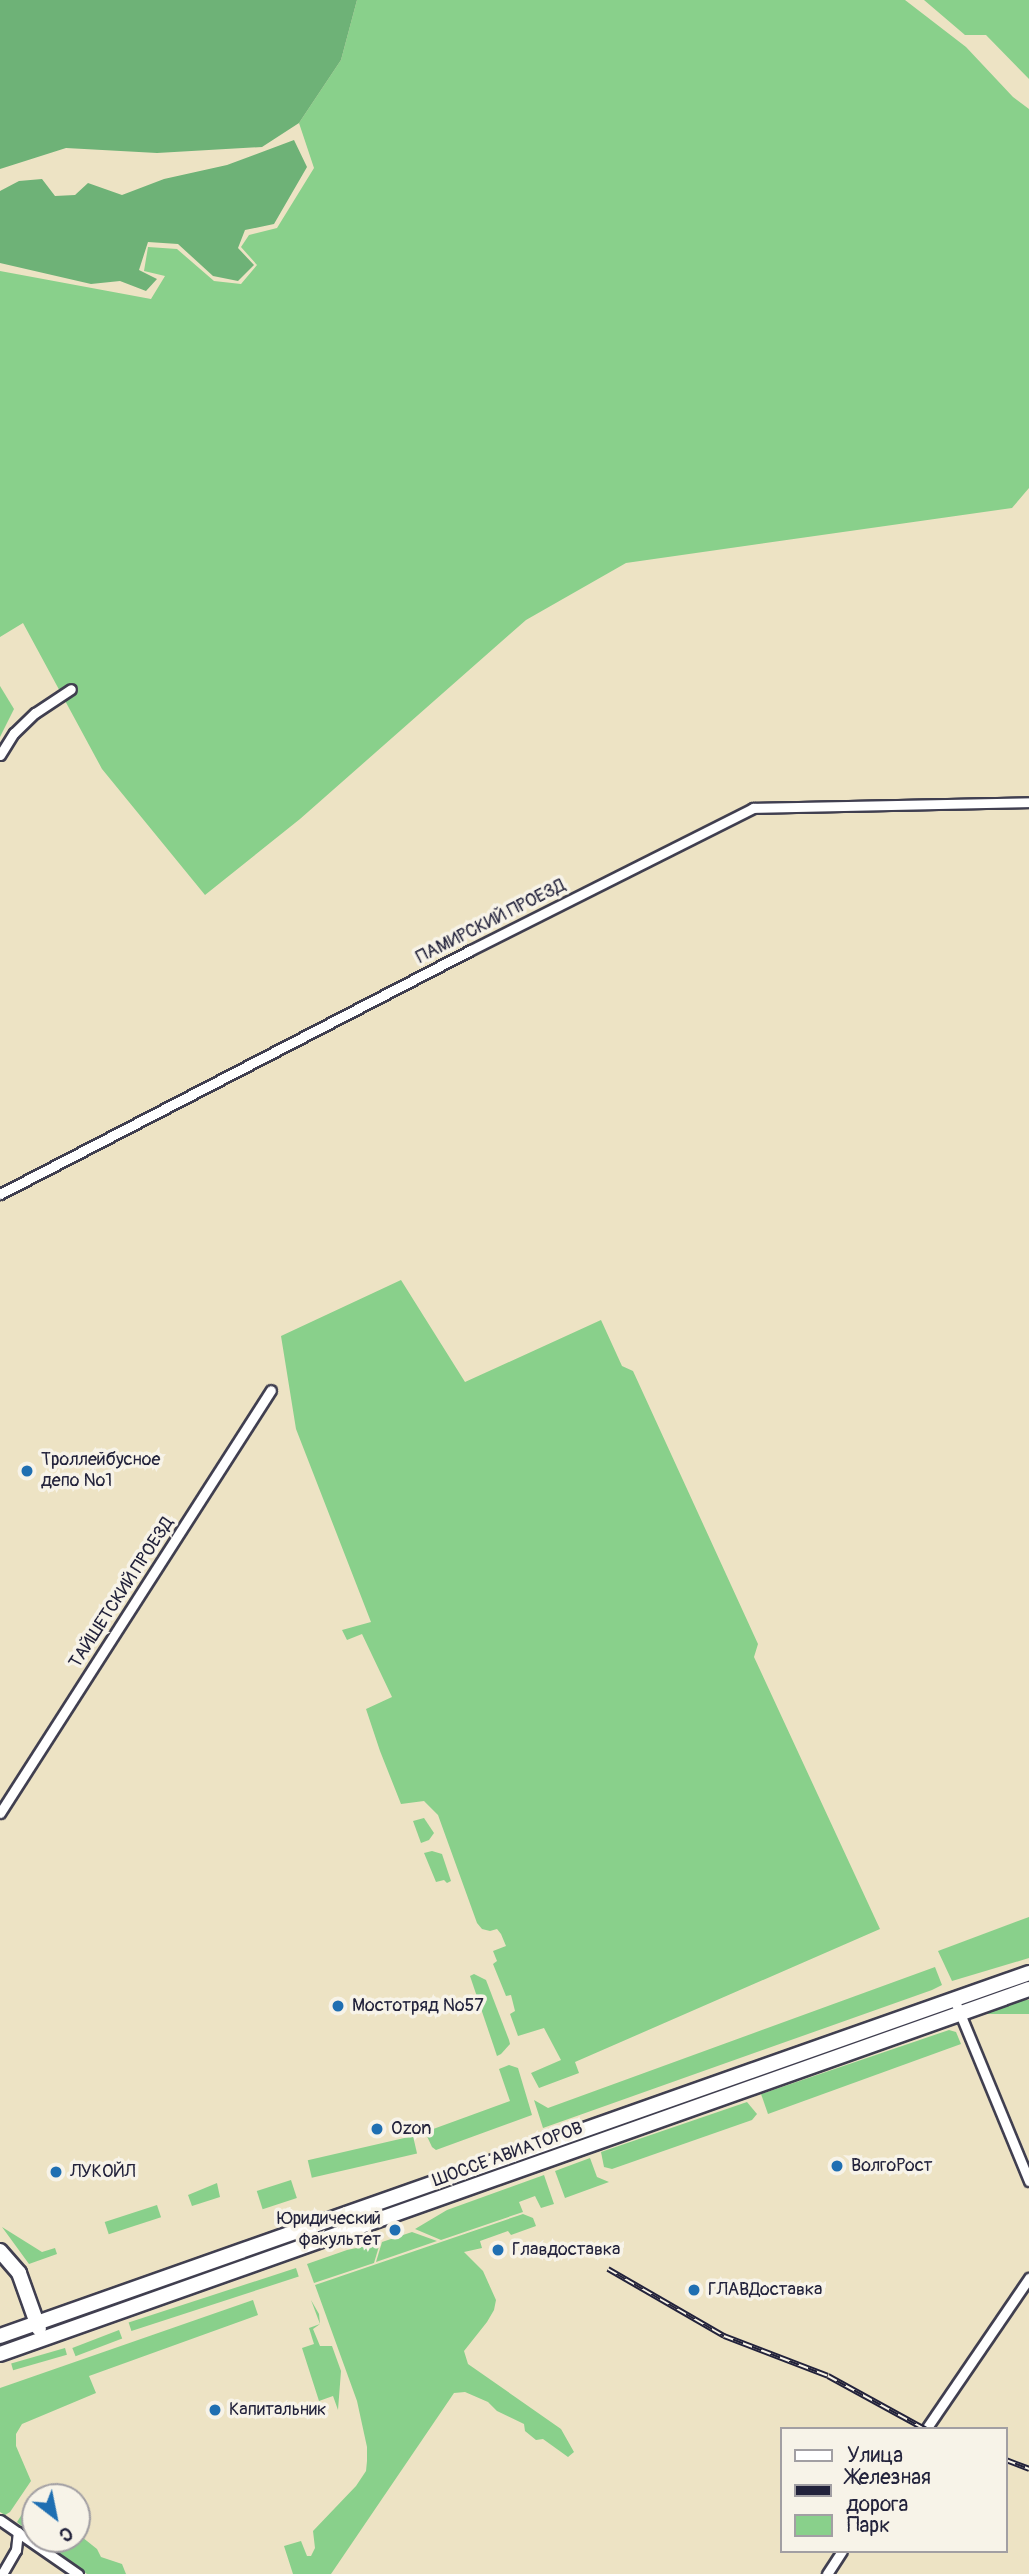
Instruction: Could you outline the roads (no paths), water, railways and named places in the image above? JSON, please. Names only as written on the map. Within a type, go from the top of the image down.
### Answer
[{"type":"main road","name":"ШОССЕ АВИАТОРОВ","points":[[0,2336],[1029,1973]]},
{"type":"main road","name":"ШОССЕ АВИАТОРОВ","points":[[0,2354],[1029,1989]]},
{"type":"main road","points":[[0,2251],[19,2273],[42,2340]]},
{"type":"street","points":[[0,755],[9,738],[28,720],[71,690]]},
{"type":"street","name":"ПАМИРСКИЙ ПРОЕЗД","points":[[0,1194],[471,950],[753,808],[1029,802]]},
{"type":"street","name":"ТАЙШЕТСКИЙ ПРОЕЗД","points":[[0,1813],[271,1390]]},
{"type":"street","points":[[954,1999],[1029,2181]]},
{"type":"street","points":[[927,2427],[1029,2278]]},
{"type":"street","points":[[0,2520],[78,2574]]},
{"type":"street","points":[[2,2574],[16,2550],[18,2532]]},
{"type":"street","points":[[827,2574],[841,2553]]},
{"type":"railway","points":[[608,2269],[724,2336],[828,2376],[921,2427]]},
{"type":"railway","points":[[1008,2461],[1029,2469]]},
{"type":"place","name":"Троллейбусное депо №1","points":[[27,1471]]},
{"type":"place","name":"Мостотряд №57","points":[[338,2006]]},
{"type":"place","name":"Ozon","points":[[377,2129]]},
{"type":"place","name":"ВолгоРост","points":[[837,2166]]},
{"type":"place","name":"ЛУКОЙЛ","points":[[56,2172]]},
{"type":"place","name":"Юридический факультет","points":[[395,2230]]},
{"type":"place","name":"Главдоставка","points":[[498,2250]]},
{"type":"place","name":"ГЛАВДоставка","points":[[694,2290]]},
{"type":"place","name":"Капитальник","points":[[215,2410]]}]
